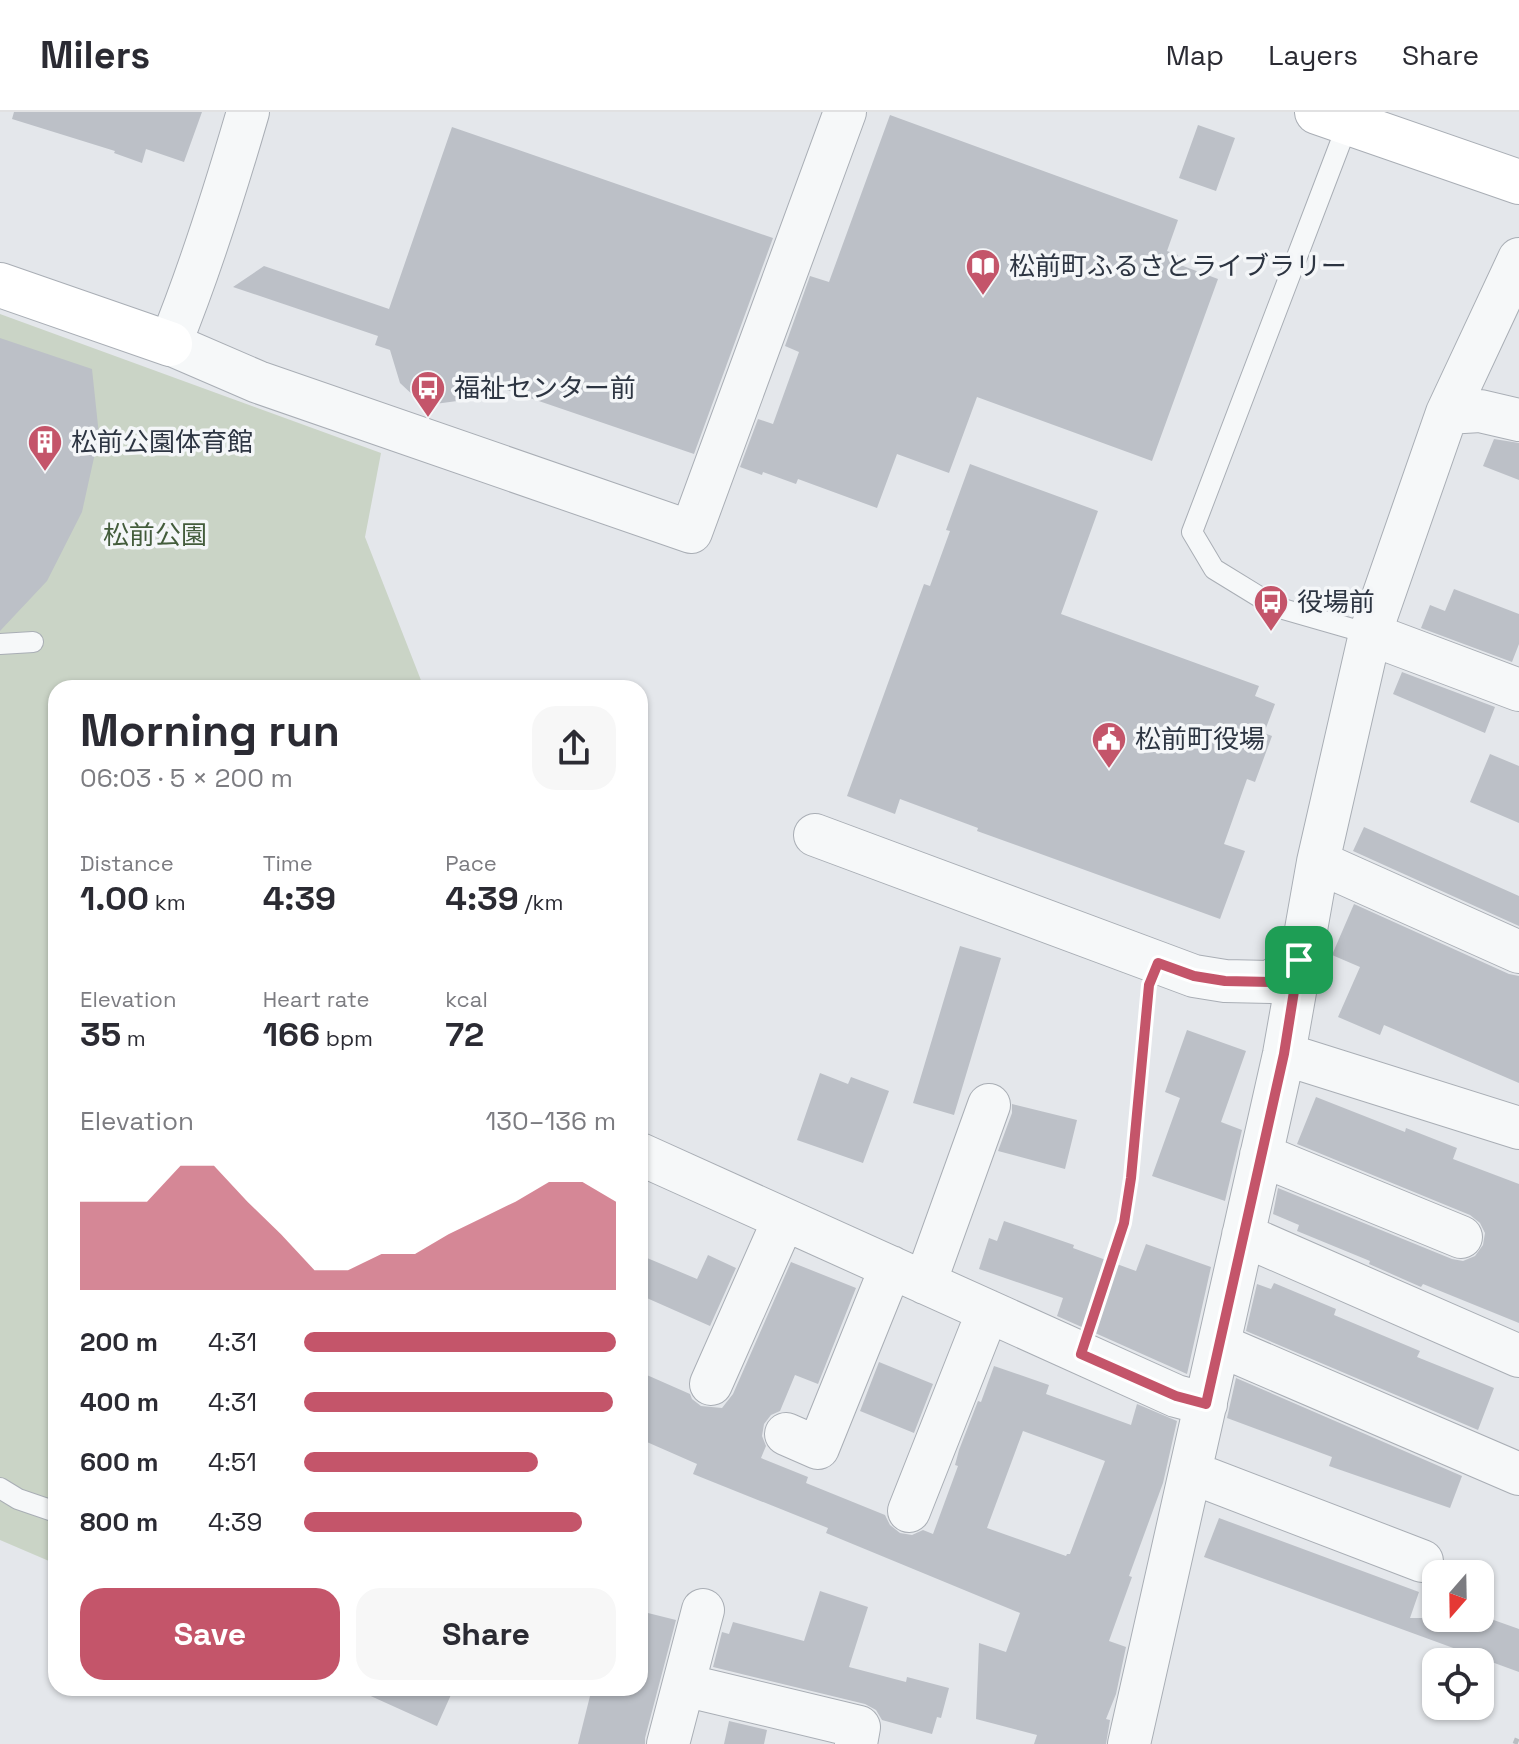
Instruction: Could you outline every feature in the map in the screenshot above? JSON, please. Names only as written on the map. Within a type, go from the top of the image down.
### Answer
[{"type":"street","points":[[170,344],[218,215],[248,112]]},
{"type":"street","points":[[0,285],[170,344],[258,382],[691,532],[845,112]]},
{"type":"street","points":[[1356,120],[1519,182]]},
{"type":"street","points":[[1129,1744],[1284,1054],[1318,862],[1370,634],[1447,413],[1519,259]]},
{"type":"street","points":[[1447,413],[1480,411],[1519,420]]},
{"type":"street","points":[[1370,634],[1519,690]]},
{"type":"street","points":[[815,835],[1194,976],[1225,981],[1271,982],[1299,960]]},
{"type":"street","points":[[1318,862],[1519,952]]},
{"type":"street","points":[[1284,1054],[1519,1128]]},
{"type":"street","points":[[786,1434],[818,1448],[908,1275],[989,1105]]},
{"type":"street","points":[[1261,1155],[1461,1237]]},
{"type":"street","points":[[648,1158],[1176,1396],[1206,1404]]},
{"type":"street","points":[[711,1384],[784,1219]]},
{"type":"street","points":[[1243,1235],[1519,1356]]},
{"type":"street","points":[[909,1511],[988,1311]]},
{"type":"street","points":[[1219,1345],[1519,1474]]},
{"type":"street","points":[[1190,1472],[1422,1561]]},
{"type":"street","points":[[668,1744],[703,1610]]},
{"type":"street","points":[[684,1685],[859,1727],[856,1744]]},
{"type":"lane","points":[[1356,120],[1192,532],[1214,569],[1276,607],[1370,634]]},
{"type":"lane","points":[[0,644],[33,642]]},
{"type":"lane","points":[[0,1488],[18,1499],[48,1509]]},
{"type":"path","points":[[1081,1354],[1124,1223],[1149,985],[1158,963]]},
{"type":"path","points":[[1515,1744],[1519,1734]]},
{"type":"green space","name":"松前公園","points":[[0,314],[381,453],[365,537],[421,680],[48,680],[48,1561],[0,1540]]},
{"type":"building","points":[[14,112],[202,112],[184,162],[146,149],[142,163],[115,151],[12,119]]},
{"type":"building","points":[[890,115],[1178,220],[1167,251],[1178,255],[1175,263],[1218,279],[1152,461],[977,397],[949,473],[897,454],[877,508],[798,479],[796,484],[740,467],[758,419],[773,424],[799,352],[785,346],[810,276],[829,282]]},
{"type":"building","points":[[1198,125],[1235,138],[1216,191],[1179,178]]},
{"type":"building","points":[[452,127],[773,238],[694,454],[486,383],[457,401],[435,404],[416,398],[400,383],[390,350],[375,345],[378,336],[233,287],[264,266],[389,309]]},
{"type":"building","name":"松前公園体育館","points":[[0,338],[92,369],[99,435],[82,512],[47,581],[0,631]]},
{"type":"building","points":[[1494,439],[1519,443],[1519,480],[1483,466]]},
{"type":"building","points":[[970,464],[1098,511],[1061,614],[1259,686],[1255,696],[1275,704],[1264,733],[1272,736],[1255,782],[1247,779],[1224,844],[1245,851],[1220,919],[977,831],[978,828],[900,799],[895,814],[847,796],[924,584],[930,586]]},
{"type":"building","points":[[1454,589],[1519,614],[1519,644],[1512,662],[1421,628],[1430,605],[1445,611]]},
{"type":"building","points":[[1402,672],[1495,707],[1485,733],[1393,694]]},
{"type":"building","points":[[1490,754],[1519,766],[1519,823],[1470,802]]},
{"type":"building","points":[[1364,827],[1519,896],[1519,926],[1353,851]]},
{"type":"building","points":[[1354,904],[1519,976],[1519,1083],[1384,1025],[1380,1035],[1338,1017],[1360,967],[1332,955]]},
{"type":"building","points":[[960,946],[1001,958],[954,1115],[913,1103]]},
{"type":"building","points":[[1187,1030],[1246,1051],[1221,1122],[1242,1130],[1225,1201],[1152,1176],[1180,1098],[1165,1092]]},
{"type":"building","points":[[820,1073],[848,1084],[851,1077],[889,1091],[863,1163],[797,1140]]},
{"type":"building","points":[[1316,1097],[1405,1132],[1406,1128],[1457,1148],[1453,1159],[1519,1184],[1519,1323],[1369,1264],[1370,1261],[1297,1231],[1299,1225],[1273,1214],[1278,1188],[1452,1259],[1463,1261],[1475,1256],[1483,1245],[1485,1233],[1480,1223],[1470,1215],[1297,1144]]},
{"type":"building","points":[[1012,1104],[1077,1120],[1065,1169],[998,1151],[1012,1113]]},
{"type":"building","points":[[1004,1221],[1136,1271],[1146,1244],[1211,1267],[1187,1374],[1057,1316],[1063,1298],[979,1269],[989,1238],[997,1241]]},
{"type":"building","points":[[708,1255],[736,1268],[710,1326],[648,1299],[648,1258],[697,1279]]},
{"type":"building","points":[[791,1262],[856,1288],[818,1384],[795,1375],[780,1411],[771,1415],[764,1424],[762,1436],[766,1446],[761,1458],[808,1477],[806,1483],[885,1515],[890,1525],[900,1533],[912,1535],[923,1530],[933,1534],[958,1466],[955,1465],[959,1450],[994,1366],[1049,1385],[1046,1394],[1131,1425],[1137,1404],[1177,1421],[1163,1483],[1109,1641],[1126,1647],[1116,1694],[1106,1719],[1110,1720],[1106,1744],[1034,1744],[1037,1735],[976,1719],[979,1643],[1006,1652],[1020,1613],[826,1533],[828,1528],[693,1474],[697,1464],[648,1443],[648,1376],[690,1394],[701,1406],[722,1408],[733,1394]],"holes":[[[1023,1431],[1105,1461],[1070,1554],[1066,1556],[987,1528]]]},
{"type":"building","points":[[1274,1283],[1336,1309],[1334,1315],[1420,1351],[1417,1357],[1494,1388],[1478,1430],[1246,1331],[1257,1284],[1271,1289]]},
{"type":"building","points":[[879,1362],[933,1384],[914,1433],[860,1411]]},
{"type":"building","points":[[1236,1378],[1462,1476],[1450,1508],[1329,1466],[1332,1457],[1227,1418]]},
{"type":"building","points":[[1219,1518],[1419,1592],[1410,1618],[1422,1618],[1422,1632],[1494,1632],[1494,1620],[1519,1629],[1519,1672],[1494,1663],[1494,1648],[1453,1648],[1204,1557]]},
{"type":"building","points":[[820,1591],[868,1607],[849,1667],[906,1682],[907,1677],[949,1688],[941,1718],[937,1717],[932,1734],[882,1720],[876,1710],[865,1704],[713,1667],[722,1632],[729,1634],[733,1622],[804,1641]]},
{"type":"building","points":[[648,1613],[676,1620],[645,1744],[578,1744],[590,1696],[648,1696]]},
{"type":"building","points":[[371,1696],[450,1696],[437,1726]]},
{"type":"building","points":[[729,1721],[767,1730],[764,1744],[724,1744]]},
{"type":"place","name":"松前町ふるさとライブラリー","points":[[983,297]]},
{"type":"place","name":"福祉センター前","points":[[428,419]]},
{"type":"place","name":"松前公園体育館","points":[[45,473]]},
{"type":"place","name":"役場前","points":[[1271,633]]},
{"type":"place","name":"松前町役場","points":[[1109,770]]},
{"type":"route","points":[[1299,960],[1284,1054],[1206,1404],[1176,1396],[1081,1354],[1124,1223],[1149,985],[1158,963],[1194,976],[1225,981],[1271,982],[1299,960]]}]
